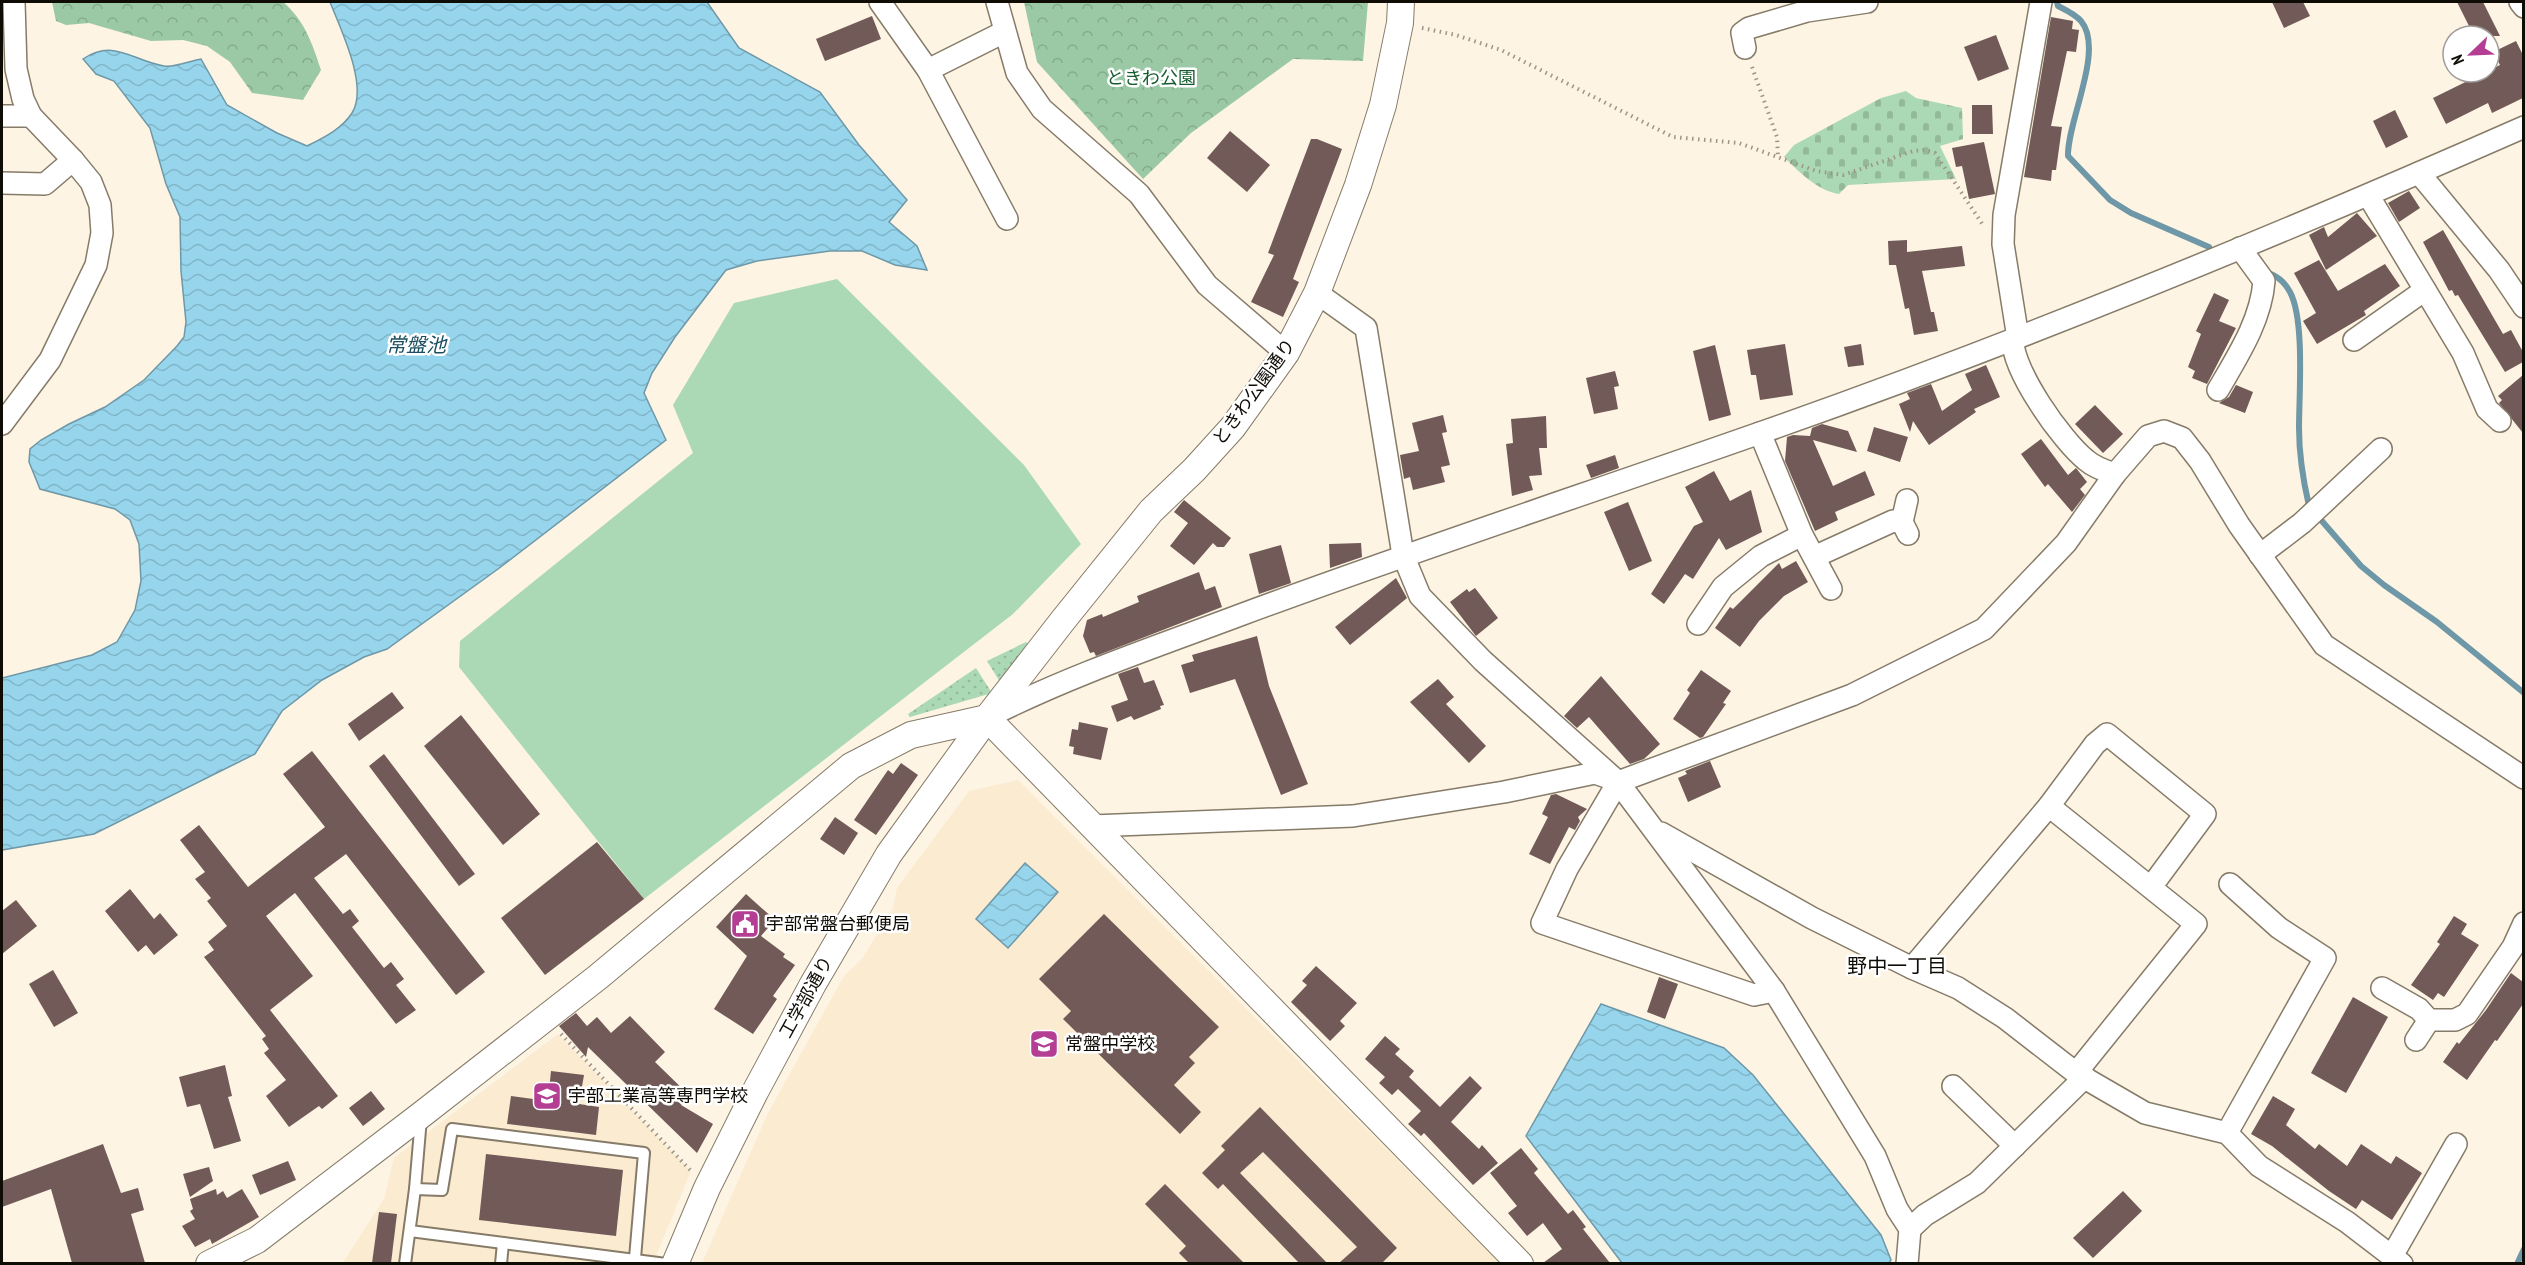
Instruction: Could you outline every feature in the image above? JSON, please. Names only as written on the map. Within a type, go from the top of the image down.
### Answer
[{"type":"street","points":[[2,424],[50,360],[96,265],[102,233],[100,205],[91,182],[31,116],[18,83],[8,54],[14,2]]},
{"type":"street","points":[[880,2],[928,70],[1007,219]]},
{"type":"street","points":[[997,2],[1017,74],[1042,109],[1139,194],[1207,285],[1286,353]]},
{"type":"street","points":[[1745,48],[1742,33],[1749,28],[1807,11],[1867,2]]},
{"type":"street","points":[[2042,2],[2004,215],[2003,244],[2016,339],[2013,350],[2048,416],[2086,461],[2115,474]]},
{"type":"street","points":[[2520,2],[2523,7]]},
{"type":"street","name":"ときわ公園通り","points":[[987,717],[1151,511],[1194,470],[1233,427],[1286,353],[1317,293],[1358,185],[1383,105],[1400,12]]},
{"type":"street","points":[[928,70],[1004,32]]},
{"type":"street","points":[[2,116],[31,116]]},
{"type":"street","points":[[209,1263],[257,1240],[421,1115],[598,977],[851,766],[911,735],[987,717],[1063,681],[1403,555],[1760,433],[2016,339],[2368,195],[2523,127]]},
{"type":"street","points":[[2,183],[45,184],[73,160]]},
{"type":"street","points":[[2419,173],[2499,270],[2523,307]]},
{"type":"street","points":[[2368,195],[2463,353],[2487,418]]},
{"type":"street","points":[[2218,390],[2246,341],[2263,295],[2264,281],[2240,248]]},
{"type":"street","points":[[2354,340],[2425,290]]},
{"type":"street","points":[[1317,293],[1366,328],[1403,555],[1420,596],[1483,661],[1618,782],[1774,991],[1875,1156],[1897,1209],[1910,1229],[1907,1263]]},
{"type":"street","points":[[1774,991],[1755,995],[1542,923],[1568,869],[1618,782],[1852,695],[1984,629],[2066,543],[2115,474],[2148,436],[2164,431],[2182,438],[2200,461],[2260,555],[2324,645],[2523,778]]},
{"type":"street","points":[[1760,433],[1802,535],[1831,589]]},
{"type":"street","points":[[2260,555],[2302,523],[2370,451]]},
{"type":"street","points":[[1814,558],[1893,521],[1905,528],[1907,500]]},
{"type":"street","points":[[1698,624],[1723,587],[1761,556],[1802,535]]},
{"type":"street","points":[[987,717],[1520,1263]]},
{"type":"street","name":"工学部通り","points":[[675,1263],[707,1188],[813,984],[889,854],[987,717]]},
{"type":"street","points":[[1912,968],[2049,806],[2095,744],[2107,734],[2205,814],[2151,887]]},
{"type":"street","points":[[1092,826],[1353,816],[1492,794],[1595,772],[1618,782]]},
{"type":"street","points":[[1910,1229],[1925,1215],[1977,1183],[2081,1075],[2196,924],[2049,806]]},
{"type":"street","points":[[1656,830],[1812,918],[1912,968],[1958,988],[2005,1018],[2081,1075],[2145,1113],[2227,1133],[2259,1166],[2347,1222],[2399,1262],[2456,1144]]},
{"type":"street","points":[[2227,1133],[2325,958],[2279,928],[2230,884]]},
{"type":"street","points":[[2382,988],[2419,1009],[2429,1020],[2455,1020],[2467,1014],[2514,947],[2523,923]]},
{"type":"street","points":[[2416,1040],[2429,1020]]},
{"type":"street","points":[[1953,1086],[2014,1146]]},
{"type":"lane","points":[[405,1263],[415,1189],[421,1115]]},
{"type":"lane","points":[[415,1189],[442,1190],[452,1129],[644,1154],[635,1258]]},
{"type":"lane","points":[[410,1232],[503,1243],[600,1259],[635,1258],[666,1263]]},
{"type":"lane","points":[[501,1263],[503,1243]]},
{"type":"path","points":[[1400,12],[1456,35],[1501,50],[1673,137],[1739,142],[1816,171],[1843,175],[1913,152],[1925,150],[1935,153],[1978,221],[2003,244]]},
{"type":"path","points":[[1745,48],[1777,137],[1779,158]]},
{"type":"path","points":[[546,1018],[707,1188]]},
{"type":"shaded area","name":"常盤中学校","points":[[1018,780],[1500,1263],[702,1263],[768,1113],[844,976],[862,959],[893,908],[897,888],[969,791]]},
{"type":"shaded area","name":"宇部工業高等専門学校","points":[[558,1034],[691,1171],[653,1263],[342,1264],[384,1199],[394,1158]]},
{"type":"green space","points":[[52,2],[283,2],[302,25],[321,70],[303,100],[252,93],[230,62],[207,46],[183,40],[151,41],[89,23],[66,25],[56,21]]},
{"type":"green space","name":"ときわ公園","points":[[1024,2],[1368,2],[1363,61],[1293,59],[1191,133],[1143,179],[1037,62]]},
{"type":"green space","points":[[1906,91],[1916,98],[1962,108],[1963,139],[1940,146],[1956,179],[1848,185],[1839,194],[1816,185],[1784,157],[1794,145],[1881,98]]},
{"type":"green space","points":[[837,279],[1024,465],[1081,544],[1013,614],[644,899],[459,667],[460,641],[693,453],[673,405],[734,303]]},
{"type":"green space","points":[[1026,642],[1030,645],[1000,682],[987,661]]},
{"type":"green space","points":[[976,668],[992,693],[910,717],[908,714]]},
{"type":"water","name":"常盤池","points":[[330,2],[707,2],[739,48],[820,92],[859,145],[907,200],[889,222],[917,246],[927,270],[895,265],[862,251],[830,251],[757,261],[726,270],[675,337],[652,373],[644,393],[666,440],[498,569],[387,649],[364,657],[322,680],[282,711],[255,754],[94,834],[2,850],[2,678],[92,655],[117,642],[135,610],[141,581],[139,544],[130,520],[115,509],[40,489],[29,462],[30,449],[69,424],[105,407],[144,380],[184,337],[186,322],[181,271],[180,217],[166,184],[150,128],[114,81],[96,74],[83,59],[94,53],[114,51],[168,66],[201,59],[227,105],[277,133],[307,146],[343,124],[352,113],[356,102],[357,88],[351,57]]},
{"type":"water","points":[[1025,863],[1058,892],[1008,948],[976,919]]},
{"type":"water","points":[[1601,1004],[1724,1048],[1753,1075],[1881,1235],[1891,1260],[1889,1263],[1622,1263],[1526,1136]]},
{"type":"building","points":[[2272,2],[2303,2],[2310,16],[2284,28]]},
{"type":"building","points":[[2457,2],[2483,2],[2494,24],[2468,24]]},
{"type":"building","points":[[872,16],[881,39],[825,61],[816,39]]},
{"type":"building","points":[[2051,17],[2073,21],[2072,29],[2079,30],[2076,52],[2067,51],[2051,126],[2062,127],[2056,170],[2052,170],[2051,181],[2024,177]]},
{"type":"building","points":[[1996,35],[2009,69],[1978,81],[1964,47]]},
{"type":"building","points":[[2516,41],[2523,55],[2523,98],[2492,113],[2488,103],[2446,124],[2433,98],[2461,84],[2501,84],[2501,48]]},
{"type":"building","points":[[1972,105],[1992,105],[1993,134],[1972,134]]},
{"type":"building","points":[[2395,110],[2408,137],[2386,148],[2373,121]]},
{"type":"building","points":[[1230,131],[1270,165],[1247,192],[1207,158]]},
{"type":"building","points":[[1311,139],[1317,139],[1342,149],[1293,279],[1299,282],[1283,317],[1251,302],[1274,255],[1268,253]]},
{"type":"building","points":[[1984,142],[1995,194],[1969,199],[1962,166],[1956,167],[1952,148]]},
{"type":"building","points":[[2409,191],[2420,208],[2399,222],[2388,203]]},
{"type":"building","points":[[2357,213],[2377,236],[2326,270],[2309,235],[2324,227],[2328,237]]},
{"type":"building","points":[[2443,230],[2503,334],[2511,330],[2523,352],[2523,362],[2505,372],[2458,295],[2455,296],[2452,290],[2449,291],[2423,242]]},
{"type":"building","points":[[1907,240],[1907,252],[1962,246],[1965,266],[1922,271],[1931,312],[1934,312],[1938,331],[1914,335],[1909,308],[1905,309],[1896,265],[1889,265],[1888,241]]},
{"type":"building","points":[[2319,260],[2338,291],[2385,264],[2400,286],[2364,311],[2366,315],[2317,344],[2303,321],[2316,313],[2294,273]]},
{"type":"building","points":[[2214,293],[2229,300],[2219,321],[2236,328],[2207,384],[2192,378],[2195,371],[2188,367],[2201,334],[2196,331]]},
{"type":"building","points":[[1785,344],[1793,395],[1760,400],[1756,375],[1751,375],[1747,350]]},
{"type":"building","points":[[1861,344],[1864,365],[1848,367],[1844,347]]},
{"type":"building","points":[[1715,345],[1731,415],[1709,421],[1693,351]]},
{"type":"building","points":[[1986,365],[2000,397],[1974,409],[1976,412],[1929,445],[1913,421],[1910,432],[1899,404],[1910,399],[1907,393],[1931,384],[1942,411],[1972,390],[1965,374]]},
{"type":"building","points":[[1615,371],[1619,386],[1614,387],[1618,409],[1594,414],[1586,378]]},
{"type":"building","points":[[2523,375],[2523,433],[2499,403],[2502,400],[2498,396]]},
{"type":"building","points":[[2236,385],[2253,392],[2245,413],[2219,403],[2229,397]]},
{"type":"building","points":[[2095,405],[2123,434],[2103,453],[2075,424]]},
{"type":"building","points":[[1443,415],[1447,432],[1442,433],[1450,465],[1441,467],[1445,482],[1413,490],[1410,477],[1404,479],[1400,455],[1419,451],[1412,423]]},
{"type":"building","points":[[1546,416],[1547,448],[1539,448],[1542,475],[1529,476],[1533,490],[1512,496],[1506,444],[1513,443],[1511,419]]},
{"type":"building","points":[[1822,424],[1848,431],[1857,452],[1813,440],[1833,486],[1865,471],[1875,495],[1835,512],[1838,520],[1815,531],[1785,461],[1787,437],[1810,436],[1812,428]]},
{"type":"building","points":[[1874,427],[1908,437],[1900,462],[1867,451]]},
{"type":"building","points":[[2041,439],[2068,475],[2076,468],[2087,482],[2080,489],[2085,495],[2072,512],[2048,484],[2045,487],[2021,454]]},
{"type":"building","points":[[1615,455],[1619,468],[1591,478],[1586,465]]},
{"type":"building","points":[[1714,471],[1730,501],[1751,490],[1762,532],[1726,550],[1719,538],[1693,579],[1685,574],[1664,604],[1651,594],[1694,526],[1703,522],[1685,487]]},
{"type":"building","points":[[1184,500],[1231,538],[1224,547],[1217,547],[1213,543],[1194,565],[1170,546],[1188,523],[1174,512]]},
{"type":"building","points":[[1628,502],[1652,561],[1629,571],[1604,512]]},
{"type":"building","points":[[1361,543],[1362,557],[1330,568],[1329,544]]},
{"type":"building","points":[[1281,545],[1291,583],[1259,594],[1249,554]]},
{"type":"building","points":[[1796,561],[1808,582],[1784,596],[1759,621],[1740,647],[1715,628],[1730,607],[1733,609],[1779,563],[1782,569]]},
{"type":"building","points":[[1199,572],[1205,590],[1215,586],[1222,607],[1096,656],[1094,652],[1090,653],[1083,636],[1087,620],[1102,614],[1103,617],[1139,602],[1137,596]]},
{"type":"building","points":[[1396,578],[1407,598],[1350,645],[1335,627]]},
{"type":"building","points":[[1475,588],[1498,618],[1476,636],[1450,602],[1467,589],[1469,592]]},
{"type":"building","points":[[1257,636],[1269,686],[1308,784],[1281,795],[1235,679],[1190,693],[1181,665],[1194,661],[1192,655]]},
{"type":"building","points":[[1138,667],[1144,683],[1154,680],[1164,705],[1160,706],[1161,709],[1134,720],[1131,716],[1117,722],[1111,706],[1128,700],[1118,674]]},
{"type":"building","points":[[1701,670],[1731,691],[1723,703],[1726,704],[1700,738],[1673,719],[1690,693],[1687,690]]},
{"type":"building","points":[[1601,676],[1660,744],[1644,759],[1630,764],[1589,717],[1577,728],[1564,716]]},
{"type":"building","points":[[1438,679],[1454,697],[1446,704],[1486,746],[1469,763],[1410,702]]},
{"type":"building","points":[[392,692],[404,708],[359,741],[348,724]]},
{"type":"building","points":[[461,715],[540,814],[503,845],[424,746]]},
{"type":"building","points":[[1079,722],[1108,728],[1101,760],[1073,754],[1074,747],[1069,746],[1072,729],[1078,730]]},
{"type":"building","points":[[312,751],[485,972],[456,995],[346,854],[314,878],[343,914],[350,909],[359,921],[352,927],[384,968],[391,962],[404,979],[396,985],[416,1010],[396,1024],[295,893],[266,916],[313,976],[270,1010],[338,1096],[322,1109],[319,1106],[289,1127],[266,1096],[286,1080],[264,1053],[269,1049],[262,1039],[266,1036],[204,957],[214,950],[208,942],[227,926],[207,901],[211,898],[195,879],[205,872],[180,840],[199,825],[248,887],[325,827],[283,774]]},
{"type":"building","points":[[384,754],[475,874],[459,886],[369,766]]},
{"type":"building","points":[[1710,761],[1721,787],[1688,802],[1678,778],[1687,774],[1685,771]]},
{"type":"building","points":[[901,763],[918,775],[876,835],[854,820],[888,770],[893,774]]},
{"type":"building","points":[[1556,794],[1587,809],[1578,817],[1580,821],[1575,830],[1569,827],[1550,864],[1529,854],[1548,817],[1542,814],[1551,795]]},
{"type":"building","points":[[835,817],[858,833],[844,855],[820,839]]},
{"type":"building","points":[[597,842],[644,899],[545,975],[501,918]]},
{"type":"building","points":[[130,889],[154,919],[160,913],[178,935],[154,955],[146,945],[138,952],[105,911]]},
{"type":"building","points":[[746,894],[775,920],[761,936],[785,954],[783,957],[795,965],[773,996],[777,999],[753,1034],[714,1009],[747,956],[716,927]]},
{"type":"building","points":[[16,900],[37,926],[2,954],[2,911]]},
{"type":"building","points":[[1104,914],[1219,1027],[1189,1057],[1195,1063],[1174,1085],[1201,1112],[1180,1134],[1063,1019],[1071,1011],[1039,979]]},
{"type":"building","points":[[2454,916],[2467,924],[2461,934],[2479,945],[2444,997],[2438,993],[2433,1000],[2411,985],[2440,944],[2437,942]]},
{"type":"building","points":[[1316,966],[1357,1003],[1340,1021],[1345,1026],[1330,1041],[1291,1002],[1307,985],[1302,981]]},
{"type":"building","points":[[53,970],[78,1013],[54,1027],[29,984]]},
{"type":"building","points":[[2511,973],[2523,982],[2523,1004],[2467,1080],[2443,1062],[2457,1042],[2459,1044],[2486,1010]]},
{"type":"building","points":[[1659,977],[1678,984],[1665,1019],[1647,1012]]},
{"type":"building","points":[[2353,997],[2388,1017],[2346,1093],[2311,1073]]},
{"type":"building","points":[[576,1013],[587,1026],[597,1017],[611,1033],[630,1016],[665,1052],[655,1062],[690,1096],[681,1105],[713,1124],[697,1153],[588,1047],[586,1057],[559,1026]]},
{"type":"building","points":[[1385,1036],[1400,1049],[1395,1054],[1414,1071],[1409,1077],[1440,1107],[1470,1076],[1482,1088],[1451,1122],[1479,1149],[1482,1145],[1498,1163],[1473,1185],[1424,1133],[1421,1136],[1408,1124],[1421,1111],[1398,1089],[1392,1095],[1379,1083],[1385,1077],[1365,1059]]},
{"type":"building","points":[[225,1065],[232,1096],[228,1097],[241,1141],[214,1149],[200,1104],[187,1107],[179,1077]]},
{"type":"building","points":[[551,1071],[584,1075],[579,1104],[599,1107],[596,1135],[507,1124],[511,1096],[548,1101]]},
{"type":"building","points":[[371,1091],[385,1109],[363,1126],[349,1108]]},
{"type":"building","points":[[2273,1096],[2295,1109],[2286,1125],[2315,1149],[2319,1144],[2347,1166],[2361,1144],[2391,1164],[2396,1156],[2422,1173],[2392,1220],[2362,1200],[2356,1209],[2329,1191],[2272,1146],[2251,1134]]},
{"type":"building","points":[[1260,1107],[1397,1248],[1382,1263],[1339,1263],[1357,1247],[1263,1152],[1240,1173],[1327,1263],[1299,1263],[1223,1184],[1218,1189],[1202,1173],[1225,1150],[1221,1146]]},
{"type":"building","points":[[103,1144],[121,1193],[138,1188],[144,1210],[131,1214],[145,1263],[72,1263],[51,1189],[2,1207],[2,1181]]},
{"type":"building","points":[[1521,1148],[1538,1169],[1534,1173],[1568,1214],[1573,1210],[1586,1227],[1583,1229],[1610,1263],[1543,1263],[1562,1249],[1543,1223],[1527,1236],[1508,1213],[1517,1206],[1490,1173]]},
{"type":"building","points":[[486,1154],[623,1170],[616,1236],[479,1220]]},
{"type":"building","points":[[288,1161],[296,1180],[260,1195],[252,1175]]},
{"type":"building","points":[[209,1167],[213,1181],[190,1197],[183,1174]]},
{"type":"building","points":[[1165,1184],[1244,1263],[1189,1263],[1179,1253],[1186,1246],[1145,1204]]},
{"type":"building","points":[[216,1189],[217,1195],[223,1191],[227,1198],[242,1189],[259,1217],[212,1244],[210,1239],[195,1247],[182,1226],[195,1219],[190,1211],[193,1209],[190,1199]]},
{"type":"building","points":[[2123,1191],[2142,1211],[2093,1258],[2073,1238]]},
{"type":"building","points":[[379,1212],[397,1214],[391,1263],[372,1263]]},
{"type":"waterway","points":[[2057,2],[2058,6],[2081,21],[2087,34],[2089,49],[2083,86],[2069,141],[2068,156],[2110,200],[2131,213],[2209,247]]},
{"type":"waterway","points":[[2266,272],[2280,279],[2288,288],[2298,320],[2300,448],[2309,506]]},
{"type":"waterway","points":[[2321,520],[2361,566],[2437,622],[2524,693]]},
{"type":"waterway","points":[[2517,1264],[2524,1249]]},
{"type":"place","name":"宇部常盤台郵便局","points":[[745,924]]},
{"type":"place","name":"常盤中学校","points":[[1044,1044]]},
{"type":"place","name":"宇部工業高等専門学校","points":[[547,1096]]},
{"type":"district","name":"野中一丁目","points":[[1897,966]]}]
